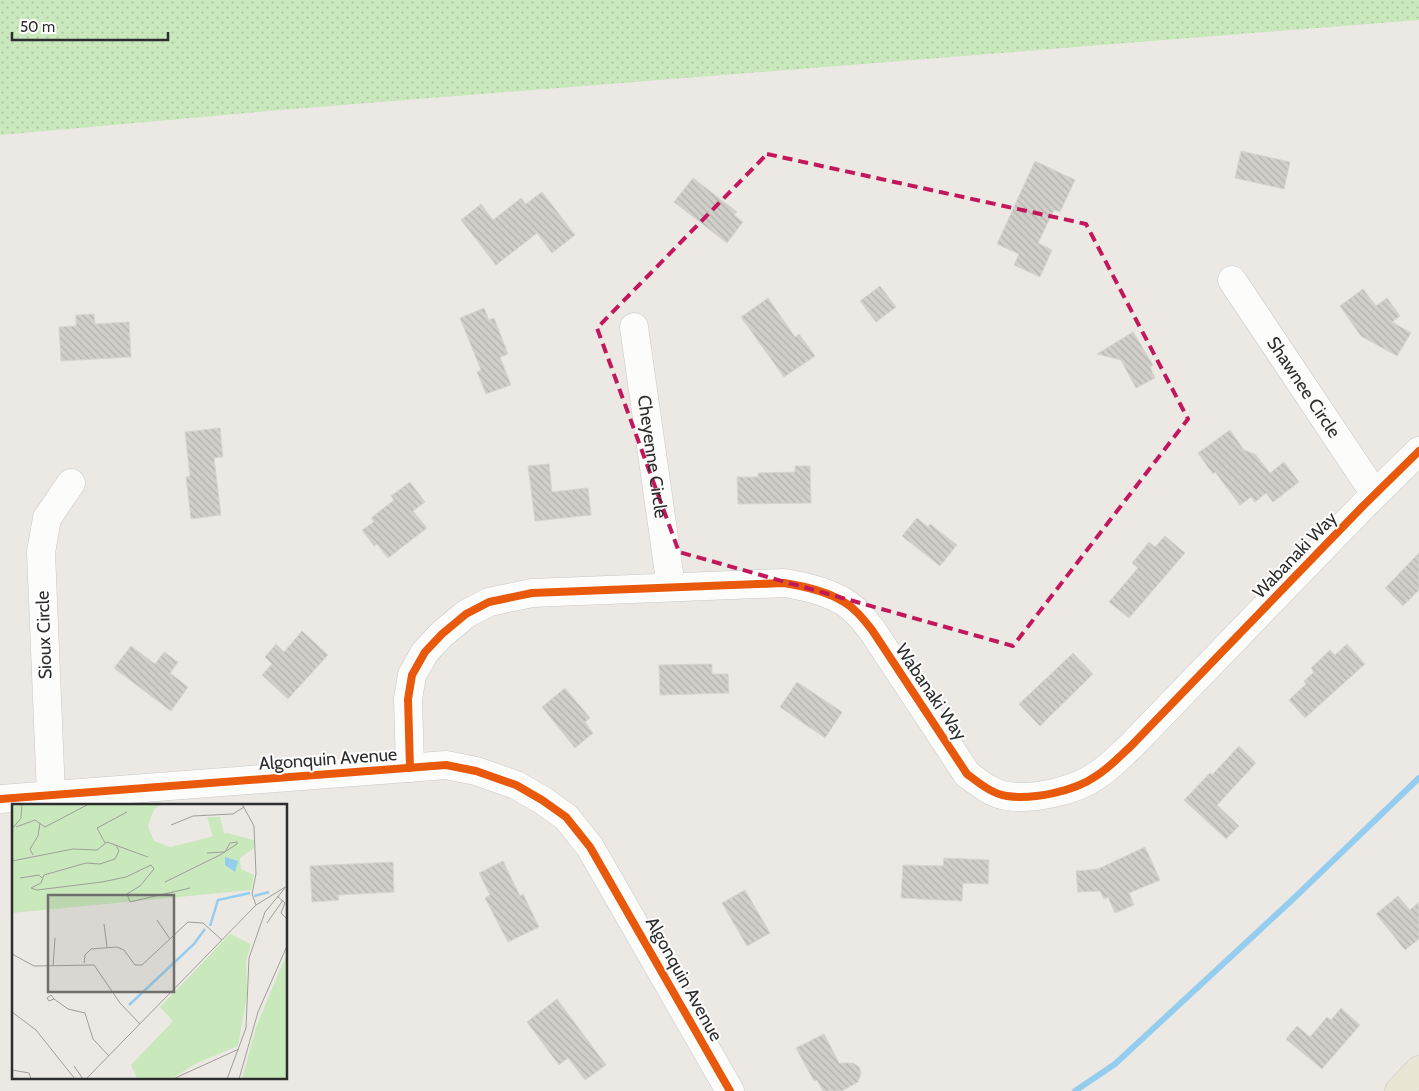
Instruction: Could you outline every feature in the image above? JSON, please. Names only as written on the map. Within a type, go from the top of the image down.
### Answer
[{"type":"main road","points":[[1399,1091],[1419,1070]]},
{"type":"street","name":"Shawnee Circle","points":[[1232,280],[1375,494]]},
{"type":"street","name":"Cheyenne Circle","points":[[634,327],[671,587]]},
{"type":"street","name":"Wabanaki Way","points":[[410,768],[408,699],[412,675],[425,652],[442,634],[466,614],[490,602],[532,593],[784,583],[811,588],[843,601],[858,613],[872,630],[967,774],[987,788],[1006,796],[1033,796],[1067,790],[1096,777],[1138,739],[1419,451]]},
{"type":"street","name":"Sioux Circle","points":[[51,795],[41,552],[47,518],[71,483]]},
{"type":"street","name":"Algonquin Avenue","points":[[0,799],[446,765],[476,770],[516,786],[542,800],[566,817],[590,847],[730,1091]]},
{"type":"highlighted area","points":[[767,154],[1086,224],[1188,419],[1013,646],[679,552],[597,328]]},
{"type":"green space","points":[[0,0],[1419,0],[1419,20],[280,110],[0,135]]},
{"type":"building","points":[[1241,151],[1290,162],[1284,189],[1235,178]]},
{"type":"building","points":[[1035,161],[1075,180],[1060,212],[1054,210],[1038,243],[1052,250],[1040,277],[1014,265],[1019,254],[997,244]]},
{"type":"building","points":[[693,178],[737,212],[734,215],[743,222],[727,243],[674,202]]},
{"type":"building","points":[[542,192],[575,235],[552,253],[537,233],[496,265],[461,220],[481,204],[493,220],[521,198],[526,204]]},
{"type":"building","points":[[880,286],[896,307],[876,322],[860,301]]},
{"type":"building","points":[[1363,289],[1376,306],[1387,298],[1400,316],[1392,322],[1411,333],[1397,356],[1361,336],[1340,306]]},
{"type":"building","points":[[768,298],[795,337],[799,334],[815,356],[784,377],[741,317]]},
{"type":"building","points":[[484,308],[489,320],[494,318],[508,354],[500,357],[511,385],[486,394],[477,372],[481,370],[460,318]]},
{"type":"building","points":[[94,314],[95,324],[129,322],[131,357],[61,361],[59,327],[76,326],[76,315]]},
{"type":"building","points":[[1133,332],[1153,365],[1150,367],[1155,378],[1136,388],[1121,360],[1097,354]]},
{"type":"building","points":[[220,428],[223,457],[214,458],[221,515],[191,519],[186,477],[190,476],[185,432]]},
{"type":"building","points":[[1230,430],[1244,450],[1255,454],[1270,473],[1284,462],[1299,482],[1273,502],[1266,493],[1255,502],[1251,497],[1240,505],[1215,472],[1213,474],[1198,453]]},
{"type":"building","points":[[549,464],[552,492],[588,488],[591,515],[535,521],[528,466]]},
{"type":"building","points":[[795,466],[810,466],[811,503],[738,504],[737,477],[758,477],[758,473],[795,472]]},
{"type":"building","points":[[410,482],[425,502],[413,511],[427,528],[388,558],[377,544],[374,546],[362,530],[374,522],[371,518],[394,500],[391,496]]},
{"type":"building","points":[[917,518],[928,527],[930,524],[957,545],[940,566],[902,536]]},
{"type":"building","points":[[1165,536],[1185,553],[1129,618],[1109,602],[1138,568],[1132,563],[1149,542],[1155,547]]},
{"type":"building","points":[[1419,553],[1419,590],[1403,606],[1385,588]]},
{"type":"building","points":[[302,631],[328,655],[288,699],[262,675],[272,664],[265,657],[276,644],[284,652]]},
{"type":"building","points":[[1347,644],[1365,664],[1305,718],[1289,700],[1306,684],[1304,681],[1314,672],[1311,668],[1330,650],[1335,655]]},
{"type":"building","points":[[131,646],[155,664],[164,652],[178,662],[170,673],[188,687],[171,711],[114,668]]},
{"type":"building","points":[[1073,653],[1093,674],[1040,726],[1019,704]]},
{"type":"building","points":[[712,664],[712,674],[728,674],[729,693],[660,695],[659,665]]},
{"type":"building","points":[[797,682],[842,712],[825,738],[780,707]]},
{"type":"building","points":[[565,688],[590,718],[585,722],[593,733],[575,748],[542,707]]},
{"type":"building","points":[[1239,746],[1256,763],[1217,805],[1239,826],[1226,839],[1184,800],[1210,773],[1212,775]]},
{"type":"building","points":[[1145,847],[1160,880],[1129,893],[1134,905],[1115,913],[1108,897],[1104,899],[1100,891],[1078,892],[1076,871],[1098,869]]},
{"type":"building","points":[[944,858],[989,860],[988,884],[963,883],[962,901],[901,898],[903,865],[943,866]]},
{"type":"building","points":[[503,861],[520,896],[523,894],[539,927],[508,942],[485,898],[490,895],[479,873]]},
{"type":"building","points":[[393,862],[394,892],[338,895],[339,900],[312,902],[310,866]]},
{"type":"building","points":[[745,890],[770,933],[747,946],[722,903]]},
{"type":"building","points":[[1398,896],[1410,910],[1419,902],[1419,939],[1405,950],[1376,914]]},
{"type":"building","points":[[557,999],[606,1065],[585,1080],[568,1058],[559,1065],[527,1022]]},
{"type":"building","points":[[1341,1008],[1360,1025],[1322,1069],[1286,1039],[1297,1026],[1310,1037],[1327,1017],[1331,1020]]},
{"type":"building","points":[[824,1034],[839,1063],[853,1063],[859,1067],[861,1073],[858,1082],[842,1091],[823,1091],[817,1080],[814,1081],[796,1048]]},
{"type":"waterway","points":[[1075,1091],[1115,1064],[1291,901],[1419,778]]},
{"type":"cycle path","points":[[410,768],[408,699],[412,675],[425,652],[442,634],[466,614],[489,602],[532,593],[784,583],[831,595],[838,598],[860,615],[872,630],[967,774],[976,781],[991,791],[1007,796],[1029,797],[1065,790],[1077,786],[1101,773],[1131,746],[1363,506],[1419,451]]},
{"type":"cycle path","points":[[0,799],[446,765],[476,771],[516,785],[566,817],[590,847],[730,1091]]}]
